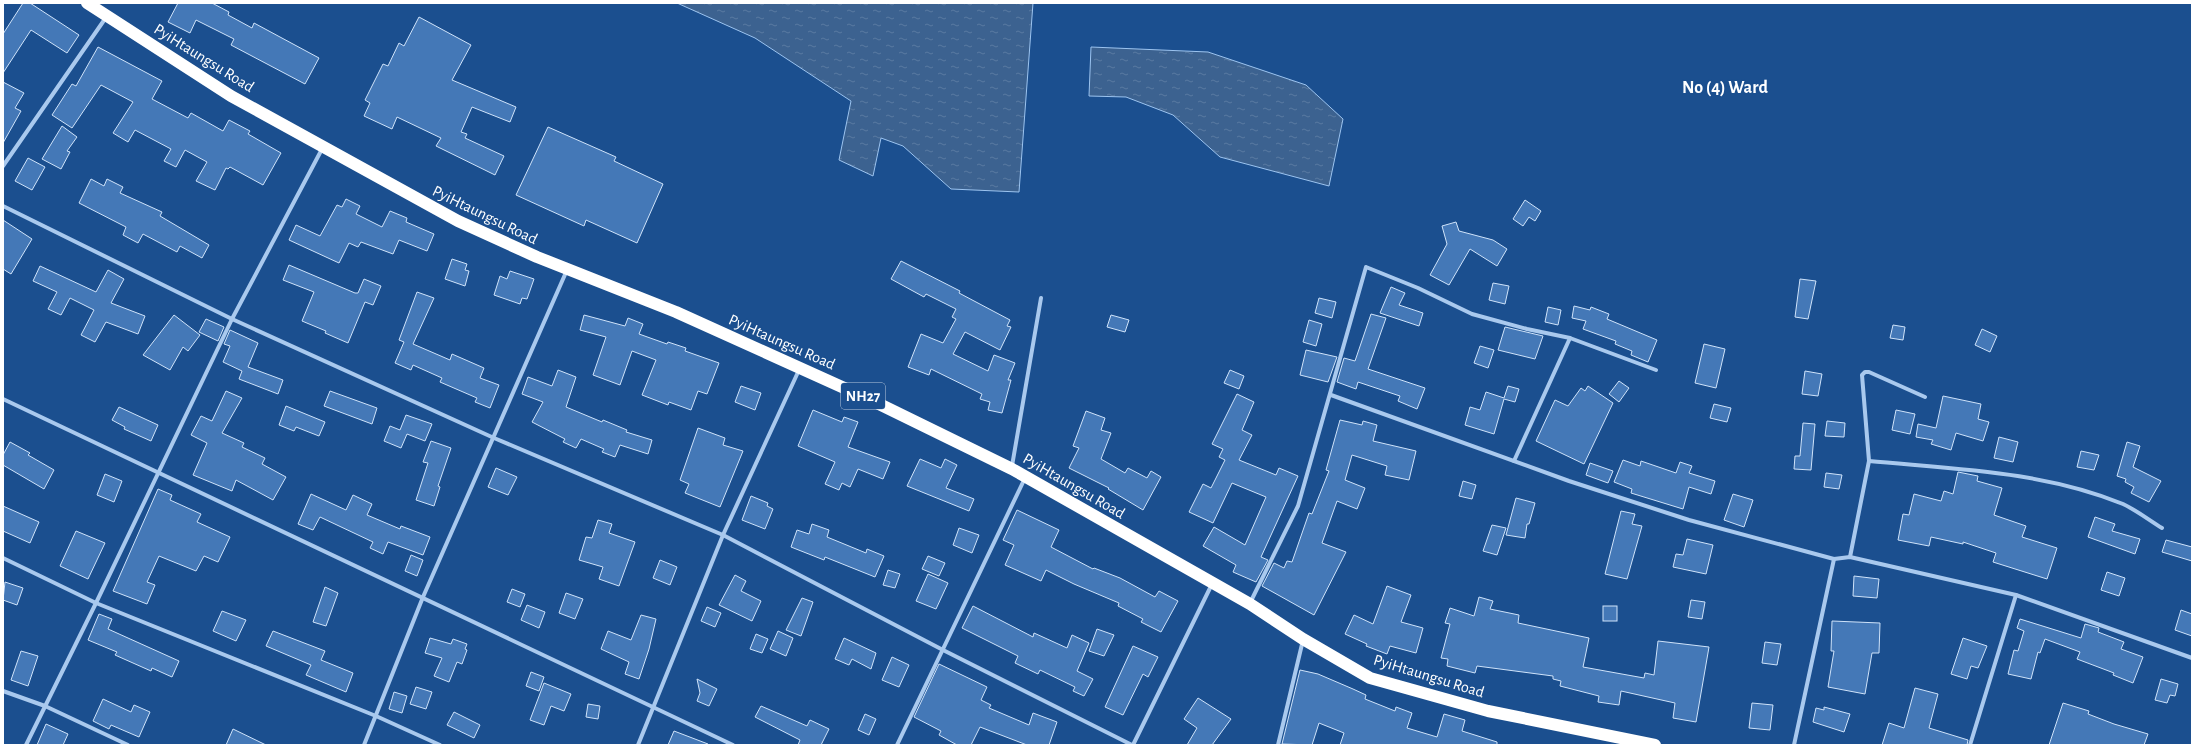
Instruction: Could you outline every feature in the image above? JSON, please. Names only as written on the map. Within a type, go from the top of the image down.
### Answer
[{"type":"highway","name":"PyiHtaungsu Road","points":[[86,3],[231,96],[458,221],[567,269],[676,312],[800,367],[1012,469],[1025,478],[1250,604],[1303,639],[1370,678],[1488,711],[1654,745]]},
{"type":"street","points":[[3,166],[107,16]]},
{"type":"street","points":[[26,745],[96,603],[157,472],[232,319],[323,147]]},
{"type":"street","points":[[3,206],[232,319],[494,438],[722,535],[943,650],[1133,745],[1213,583]]},
{"type":"street","points":[[1250,604],[1298,506],[1331,395],[1366,267],[1418,288],[1472,314],[1527,329],[1570,338],[1656,370]]},
{"type":"street","points":[[364,745],[423,597],[567,269]]},
{"type":"street","points":[[1012,469],[1041,298]]},
{"type":"street","points":[[1514,461],[1570,338]]},
{"type":"street","points":[[638,745],[722,535],[800,367]]},
{"type":"street","points":[[1850,556],[1869,461],[1863,380],[1864,372],[1869,372],[1925,397]]},
{"type":"street","points":[[1331,395],[1514,461],[1689,520],[1834,559],[1850,556],[2016,595],[2192,658]]},
{"type":"street","points":[[3,399],[733,745]]},
{"type":"street","points":[[1869,461],[2029,478],[2076,489],[2124,505],[2162,528]]},
{"type":"street","points":[[897,745],[1025,478]]},
{"type":"street","points":[[3,558],[96,603],[376,716],[440,745]]},
{"type":"street","points":[[1794,745],[1834,559]]},
{"type":"street","points":[[1970,745],[2016,595]]},
{"type":"street","points":[[1278,745],[1303,639]]},
{"type":"street","points":[[3,691],[45,706],[128,745]]},
{"type":"water","points":[[677,3],[1033,3],[1019,192],[951,189],[903,146],[881,138],[873,176],[839,160],[851,101],[755,38]]},
{"type":"water","points":[[1091,47],[1208,52],[1306,85],[1343,119],[1329,186],[1220,157],[1173,115],[1126,97],[1089,96]]},
{"type":"building","points":[[23,3],[30,3],[79,35],[67,53],[31,30],[3,73],[3,34]]},
{"type":"building","points":[[178,3],[212,3],[229,12],[228,15],[252,28],[254,23],[319,58],[305,84],[231,45],[234,39],[196,20],[190,33],[168,22]]},
{"type":"building","points":[[419,17],[471,45],[452,80],[516,107],[510,122],[472,107],[461,132],[467,134],[465,138],[504,156],[495,175],[436,146],[441,138],[397,117],[392,129],[364,116],[370,103],[365,100],[383,64],[388,66],[399,43],[404,46]]},
{"type":"building","points":[[98,47],[162,81],[152,99],[188,118],[191,113],[223,131],[229,120],[250,131],[248,134],[281,153],[263,185],[230,167],[228,169],[226,168],[215,190],[196,181],[207,162],[185,150],[176,167],[164,161],[171,149],[135,130],[128,142],[113,133],[133,102],[101,85],[72,128],[52,115],[72,84],[76,86]]},
{"type":"building","points":[[3,82],[24,93],[15,108],[21,111],[3,143]]},
{"type":"building","points":[[62,126],[77,137],[67,151],[70,152],[61,169],[42,159]]},
{"type":"building","points":[[548,127],[616,157],[614,161],[663,184],[637,243],[586,220],[584,226],[516,195]]},
{"type":"building","points":[[28,158],[45,167],[32,190],[15,181]]},
{"type":"building","points":[[91,179],[104,186],[107,179],[123,187],[120,193],[162,212],[160,216],[209,245],[202,258],[180,246],[177,252],[143,234],[138,243],[123,235],[126,227],[79,203]]},
{"type":"building","points":[[346,199],[360,206],[356,214],[382,227],[390,211],[407,218],[406,222],[434,234],[427,251],[399,240],[393,254],[361,242],[358,247],[349,243],[339,263],[289,240],[296,225],[320,236],[337,205],[342,207]]},
{"type":"building","points":[[1525,200],[1541,211],[1535,221],[1529,217],[1523,226],[1513,219]]},
{"type":"building","points":[[3,220],[32,239],[11,274],[3,269]]},
{"type":"building","points":[[1456,222],[1459,231],[1493,240],[1507,249],[1497,266],[1470,249],[1449,285],[1430,275],[1447,244],[1442,226]]},
{"type":"building","points":[[452,259],[467,264],[465,270],[469,271],[465,286],[445,279]]},
{"type":"building","points":[[901,261],[960,291],[959,293],[1010,320],[1007,326],[1011,327],[1000,350],[965,332],[953,354],[988,371],[994,355],[1015,363],[1008,380],[1011,380],[1002,413],[988,410],[990,402],[980,399],[982,394],[931,369],[929,375],[908,367],[921,334],[943,343],[956,319],[952,317],[956,309],[926,294],[924,297],[891,279]]},
{"type":"building","points":[[289,265],[355,293],[358,293],[364,279],[381,286],[373,305],[365,302],[348,343],[325,333],[326,331],[302,321],[314,292],[283,280]]},
{"type":"building","points":[[40,266],[96,292],[108,270],[124,279],[111,303],[145,316],[138,334],[106,322],[95,342],[81,335],[94,310],[70,298],[61,315],[48,309],[57,292],[33,281]]},
{"type":"building","points":[[510,271],[534,279],[527,299],[522,298],[520,304],[494,295],[500,276],[507,279]]},
{"type":"building","points":[[1800,279],[1816,281],[1808,319],[1795,317]]},
{"type":"building","points":[[1493,283],[1509,286],[1505,304],[1489,300]]},
{"type":"building","points":[[1391,287],[1405,293],[1399,305],[1423,313],[1419,326],[1380,313]]},
{"type":"building","points":[[417,292],[434,298],[413,344],[450,360],[452,354],[484,368],[480,378],[499,385],[490,408],[475,402],[477,398],[440,382],[442,378],[413,365],[411,370],[395,363],[404,342],[399,340]]},
{"type":"building","points":[[1319,298],[1336,302],[1332,318],[1315,313]]},
{"type":"building","points":[[1574,306],[1590,310],[1591,307],[1609,314],[1607,319],[1657,340],[1648,362],[1631,355],[1632,351],[1615,344],[1616,341],[1583,329],[1586,321],[1572,318]]},
{"type":"building","points":[[1548,307],[1561,310],[1558,325],[1545,322]]},
{"type":"building","points":[[1371,314],[1386,318],[1368,369],[1425,388],[1417,409],[1398,401],[1400,396],[1358,382],[1356,389],[1337,382],[1344,358],[1355,361]]},
{"type":"building","points":[[174,315],[200,335],[188,351],[183,347],[170,370],[143,355]]},
{"type":"building","points":[[584,315],[625,326],[628,318],[643,324],[639,334],[667,344],[668,342],[686,348],[685,351],[719,363],[707,394],[698,391],[691,410],[669,402],[668,405],[642,395],[656,360],[632,351],[620,385],[593,375],[606,337],[580,330]]},
{"type":"building","points":[[1111,315],[1129,320],[1125,332],[1107,327]]},
{"type":"building","points":[[206,319],[224,327],[218,341],[199,332]]},
{"type":"building","points":[[1309,320],[1322,324],[1316,346],[1303,342]]},
{"type":"building","points":[[1893,325],[1905,327],[1903,340],[1890,338]]},
{"type":"building","points":[[1505,327],[1543,336],[1535,359],[1498,350]]},
{"type":"building","points":[[1982,329],[1997,336],[1990,352],[1975,345]]},
{"type":"building","points":[[230,330],[258,343],[248,367],[283,380],[278,394],[239,379],[242,371],[223,362],[230,346],[224,344]]},
{"type":"building","points":[[1704,344],[1725,349],[1716,388],[1695,383]]},
{"type":"building","points":[[1480,346],[1494,350],[1488,368],[1474,363]]},
{"type":"building","points":[[1306,350],[1337,357],[1328,382],[1300,375]]},
{"type":"building","points":[[558,370],[576,377],[566,407],[602,422],[603,420],[627,430],[626,432],[652,440],[648,454],[620,445],[615,457],[602,452],[604,449],[581,439],[576,448],[563,442],[565,439],[532,422],[543,402],[522,394],[528,377],[552,386]]},
{"type":"building","points":[[1230,370],[1244,376],[1239,389],[1224,383]]},
{"type":"building","points":[[1805,371],[1822,374],[1818,396],[1802,394]]},
{"type":"building","points":[[1619,381],[1629,388],[1619,402],[1609,394]]},
{"type":"building","points":[[741,386],[761,393],[755,410],[735,402]]},
{"type":"building","points":[[1508,386],[1519,389],[1515,402],[1504,399],[1494,434],[1465,425],[1470,407],[1480,410],[1486,392],[1504,398]]},
{"type":"building","points":[[1588,386],[1613,403],[1584,464],[1536,441],[1555,400],[1568,406],[1581,388],[1585,391]]},
{"type":"building","points":[[226,391],[242,398],[222,433],[244,443],[242,447],[265,458],[262,464],[286,477],[273,500],[236,480],[232,491],[193,475],[207,443],[191,435],[201,416],[212,421]]},
{"type":"building","points":[[330,391],[377,408],[372,424],[324,406]]},
{"type":"building","points":[[1237,394],[1254,402],[1242,430],[1252,435],[1239,460],[1276,475],[1279,468],[1298,476],[1261,557],[1268,560],[1256,582],[1233,572],[1236,565],[1203,546],[1214,527],[1245,545],[1266,497],[1232,483],[1213,523],[1189,512],[1203,484],[1211,488],[1225,460],[1219,457],[1223,449],[1212,444]]},
{"type":"building","points":[[1943,396],[1981,404],[1978,419],[1989,422],[1983,441],[1956,433],[1951,450],[1931,444],[1933,440],[1916,437],[1918,424],[1936,428]]},
{"type":"building","points":[[1714,404],[1731,408],[1727,422],[1710,418]]},
{"type":"building","points":[[286,406],[325,422],[319,436],[296,427],[294,431],[279,425]]},
{"type":"building","points":[[119,407],[158,425],[151,441],[124,429],[125,427],[112,420]]},
{"type":"building","points":[[813,410],[842,422],[844,417],[858,422],[848,447],[890,462],[883,479],[858,469],[850,487],[842,483],[839,490],[825,484],[835,462],[798,446]]},
{"type":"building","points":[[1896,410],[1915,414],[1910,434],[1892,430]]},
{"type":"building","points":[[1086,411],[1105,418],[1101,430],[1111,433],[1101,459],[1125,473],[1128,468],[1147,478],[1151,471],[1161,477],[1143,510],[1108,489],[1109,488],[1069,468],[1079,448],[1073,446]]},
{"type":"building","points":[[406,415],[432,424],[425,441],[407,434],[401,448],[384,441],[390,426],[400,430]]},
{"type":"building","points":[[1340,420],[1362,425],[1363,421],[1377,425],[1373,441],[1416,451],[1409,480],[1385,475],[1387,466],[1352,455],[1345,480],[1365,488],[1357,509],[1337,501],[1322,543],[1346,552],[1314,615],[1262,586],[1274,563],[1284,568],[1287,561],[1292,562],[1309,513],[1312,514],[1329,471],[1326,470]]},
{"type":"building","points":[[1827,421],[1845,423],[1844,437],[1825,436]]},
{"type":"building","points":[[1803,423],[1815,424],[1811,470],[1794,469],[1795,456],[1800,456]]},
{"type":"building","points":[[698,428],[725,438],[723,445],[743,451],[720,507],[685,493],[689,484],[680,480]]},
{"type":"building","points":[[1999,437],[2018,442],[2013,462],[1994,458]]},
{"type":"building","points":[[431,441],[451,448],[438,486],[440,487],[434,506],[416,500],[428,463],[423,462]]},
{"type":"building","points":[[10,442],[30,453],[28,455],[54,470],[44,489],[3,465],[3,455]]},
{"type":"building","points":[[2127,442],[2140,446],[2133,467],[2161,481],[2149,502],[2131,493],[2134,487],[2125,482],[2126,479],[2117,476]]},
{"type":"building","points":[[2081,451],[2099,455],[2094,470],[2077,467]]},
{"type":"building","points":[[920,459],[941,468],[945,459],[957,465],[946,488],[974,499],[969,511],[907,486]]},
{"type":"building","points":[[1623,460],[1640,466],[1641,461],[1676,473],[1680,462],[1692,466],[1689,473],[1715,481],[1711,494],[1689,487],[1683,509],[1631,493],[1632,489],[1614,482]]},
{"type":"building","points":[[1590,463],[1613,471],[1608,483],[1586,475]]},
{"type":"building","points":[[496,468],[517,477],[508,495],[488,487]]},
{"type":"building","points":[[1958,472],[1978,476],[1977,481],[2002,488],[1994,515],[2026,526],[2022,537],[2057,548],[2047,579],[1993,562],[1996,553],[1963,542],[1963,544],[1931,537],[1929,546],[1898,540],[1903,514],[1909,515],[1914,494],[1941,501],[1944,491],[1953,494]]},
{"type":"building","points":[[1826,473],[1842,475],[1839,489],[1824,487]]},
{"type":"building","points":[[105,474],[122,481],[114,502],[97,495]]},
{"type":"building","points":[[1463,481],[1476,485],[1472,499],[1459,496]]},
{"type":"building","points":[[158,489],[172,495],[170,500],[201,514],[197,522],[230,537],[218,562],[204,556],[196,571],[159,556],[147,582],[155,585],[147,604],[113,591]]},
{"type":"building","points":[[311,494],[346,510],[353,495],[372,504],[367,515],[400,529],[401,526],[430,537],[423,555],[388,542],[383,554],[370,548],[373,542],[320,517],[313,530],[298,524]]},
{"type":"building","points":[[1733,494],[1753,500],[1744,527],[1724,520]]},
{"type":"building","points":[[751,496],[768,503],[767,506],[773,509],[765,529],[742,520]]},
{"type":"building","points":[[1516,498],[1535,503],[1529,524],[1527,524],[1525,538],[1506,535]]},
{"type":"building","points":[[3,506],[39,522],[30,543],[3,531]]},
{"type":"building","points":[[1017,510],[1059,530],[1051,547],[1093,569],[1094,568],[1120,578],[1155,597],[1159,591],[1178,601],[1161,632],[1141,622],[1143,619],[1118,606],[1119,603],[1074,584],[1046,570],[1041,581],[1005,565],[1014,545],[1003,540]]},
{"type":"building","points":[[1621,511],[1635,514],[1632,524],[1642,526],[1627,579],[1605,574]]},
{"type":"building","points":[[2095,517],[2115,524],[2112,531],[2140,539],[2135,554],[2088,537]]},
{"type":"building","points":[[598,520],[612,524],[609,533],[635,542],[619,586],[599,579],[603,567],[579,560],[586,537],[592,538]]},
{"type":"building","points":[[812,524],[829,530],[827,537],[866,553],[867,549],[884,556],[875,577],[825,557],[824,560],[791,547],[797,530],[809,534]]},
{"type":"building","points":[[1492,525],[1506,528],[1497,555],[1483,551]]},
{"type":"building","points":[[959,528],[979,535],[972,553],[953,545]]},
{"type":"building","points":[[76,531],[105,543],[88,579],[60,566]]},
{"type":"building","points":[[1687,539],[1713,545],[1706,574],[1673,567],[1676,554],[1683,555]]},
{"type":"building","points":[[2166,540],[2192,547],[2192,561],[2162,552]]},
{"type":"building","points":[[411,555],[423,560],[417,576],[405,571]]},
{"type":"building","points":[[928,556],[945,563],[939,576],[922,569]]},
{"type":"building","points":[[660,560],[677,567],[670,585],[653,578]]},
{"type":"building","points":[[888,570],[900,574],[895,588],[883,585]]},
{"type":"building","points":[[2107,572],[2125,578],[2119,596],[2101,590]]},
{"type":"building","points":[[928,574],[948,583],[936,609],[916,601]]},
{"type":"building","points":[[735,575],[746,581],[741,591],[761,601],[752,621],[719,605]]},
{"type":"building","points":[[1854,576],[1879,579],[1877,598],[1853,596]]},
{"type":"building","points":[[5,582],[23,588],[17,605],[3,600]]},
{"type":"building","points":[[1387,586],[1411,595],[1401,622],[1423,628],[1416,653],[1390,646],[1387,654],[1366,646],[1367,644],[1345,634],[1354,615],[1373,624]]},
{"type":"building","points":[[325,587],[338,593],[326,626],[313,622]]},
{"type":"building","points":[[512,589],[525,594],[520,607],[507,602]]},
{"type":"building","points":[[566,593],[583,599],[575,619],[559,613]]},
{"type":"building","points":[[1479,597],[1493,601],[1490,609],[1519,615],[1518,623],[1589,638],[1583,667],[1644,678],[1645,673],[1654,675],[1658,641],[1709,647],[1696,722],[1673,718],[1675,703],[1621,691],[1619,705],[1598,702],[1599,696],[1560,686],[1561,681],[1553,679],[1553,676],[1477,666],[1475,673],[1447,666],[1448,659],[1441,658],[1450,624],[1445,623],[1450,608],[1474,616]]},
{"type":"building","points":[[802,598],[813,602],[801,636],[786,630]]},
{"type":"building","points":[[1691,600],[1705,602],[1702,619],[1688,617]]},
{"type":"building","points":[[527,605],[545,612],[539,628],[521,620]]},
{"type":"building","points":[[973,606],[1033,637],[1034,633],[1067,648],[1072,635],[1089,643],[1077,671],[1093,679],[1084,696],[1073,691],[1075,687],[1040,670],[1038,674],[1015,663],[1018,656],[962,628]]},
{"type":"building","points":[[1603,606],[1617,606],[1617,621],[1603,621]]},
{"type":"building","points":[[707,607],[721,613],[715,627],[701,621]]},
{"type":"building","points":[[2181,610],[2192,614],[2192,636],[2175,630]]},
{"type":"building","points":[[222,611],[246,620],[236,641],[213,631]]},
{"type":"building","points":[[99,614],[112,619],[108,629],[179,661],[172,677],[152,668],[151,671],[115,655],[117,652],[88,640]]},
{"type":"building","points":[[641,615],[656,619],[649,649],[639,679],[625,674],[629,662],[601,649],[608,631],[631,640]]},
{"type":"building","points":[[2020,619],[2081,638],[2085,624],[2099,628],[2098,632],[2124,642],[2121,649],[2143,657],[2133,683],[2113,675],[2114,673],[2077,659],[2080,652],[2045,639],[2040,653],[2038,652],[2031,679],[2008,674],[2014,650],[2018,651],[2024,631],[2017,628]]},
{"type":"building","points":[[1832,621],[1880,623],[1879,653],[1872,653],[1865,694],[1828,687],[1834,651],[1831,651]]},
{"type":"building","points":[[1097,629],[1114,635],[1104,656],[1089,651]]},
{"type":"building","points":[[273,631],[325,651],[321,660],[353,673],[346,692],[306,675],[311,665],[266,646]]},
{"type":"building","points":[[778,631],[793,638],[786,656],[770,649]]},
{"type":"building","points":[[756,634],[768,639],[762,653],[750,649]]},
{"type":"building","points":[[430,638],[451,644],[453,639],[467,644],[465,649],[467,650],[462,664],[457,662],[449,682],[434,676],[442,658],[425,653]]},
{"type":"building","points":[[844,638],[876,653],[871,669],[852,659],[849,665],[835,659]]},
{"type":"building","points":[[1963,638],[1987,646],[1978,668],[1971,666],[1967,679],[1951,674]]},
{"type":"building","points":[[1765,642],[1781,644],[1777,665],[1762,663]]},
{"type":"building","points":[[1133,646],[1158,657],[1148,677],[1143,674],[1123,715],[1105,707]]},
{"type":"building","points":[[21,651],[38,656],[28,686],[11,680]]},
{"type":"building","points":[[892,657],[909,665],[899,687],[882,680]]},
{"type":"building","points":[[939,664],[987,687],[981,700],[991,705],[989,708],[1029,725],[1033,713],[1057,722],[1049,745],[1027,745],[980,727],[971,745],[957,745],[939,735],[941,731],[914,717]]},
{"type":"building","points":[[1300,670],[1318,674],[1353,689],[1366,695],[1365,699],[1395,711],[1396,707],[1412,713],[1407,728],[1437,737],[1444,714],[1465,720],[1462,731],[1497,742],[1497,745],[1340,745],[1344,733],[1319,723],[1312,745],[1282,744]]},
{"type":"building","points":[[531,672],[544,677],[539,691],[526,686]]},
{"type":"building","points":[[697,679],[717,689],[709,706],[697,701],[700,693]]},
{"type":"building","points":[[2161,679],[2178,684],[2175,696],[2170,695],[2167,703],[2155,700]]},
{"type":"building","points":[[544,683],[571,694],[564,711],[551,706],[544,725],[530,720]]},
{"type":"building","points":[[416,687],[432,692],[426,709],[410,704]]},
{"type":"building","points":[[1915,688],[1938,694],[1929,728],[1968,740],[1967,745],[1882,745],[1889,723],[1904,728]]},
{"type":"building","points":[[394,692],[407,696],[402,713],[389,709]]},
{"type":"building","points":[[1198,698],[1231,719],[1212,745],[1187,745],[1197,728],[1184,719]]},
{"type":"building","points":[[103,699],[131,712],[134,705],[150,712],[139,737],[111,725],[109,729],[93,721]]},
{"type":"building","points":[[1752,703],[1773,705],[1770,730],[1749,728]]},
{"type":"building","points":[[2063,703],[2089,711],[2088,714],[2114,724],[2148,734],[2144,745],[2049,745]]},
{"type":"building","points":[[588,704],[600,706],[598,719],[586,717]]},
{"type":"building","points":[[761,706],[807,726],[810,720],[829,729],[821,745],[798,745],[800,740],[755,717]]},
{"type":"building","points":[[1824,707],[1850,714],[1844,732],[1813,722],[1816,708],[1824,710]]},
{"type":"building","points":[[454,712],[480,725],[474,738],[447,725]]},
{"type":"building","points":[[865,714],[876,719],[869,735],[858,730]]},
{"type":"building","points":[[46,724],[68,734],[63,745],[37,745]]},
{"type":"building","points":[[233,729],[266,745],[226,745]]},
{"type":"building","points":[[674,731],[708,744],[708,745],[668,745]]},
{"type":"district","name":"No (4) Ward","points":[[1725,88]]}]
